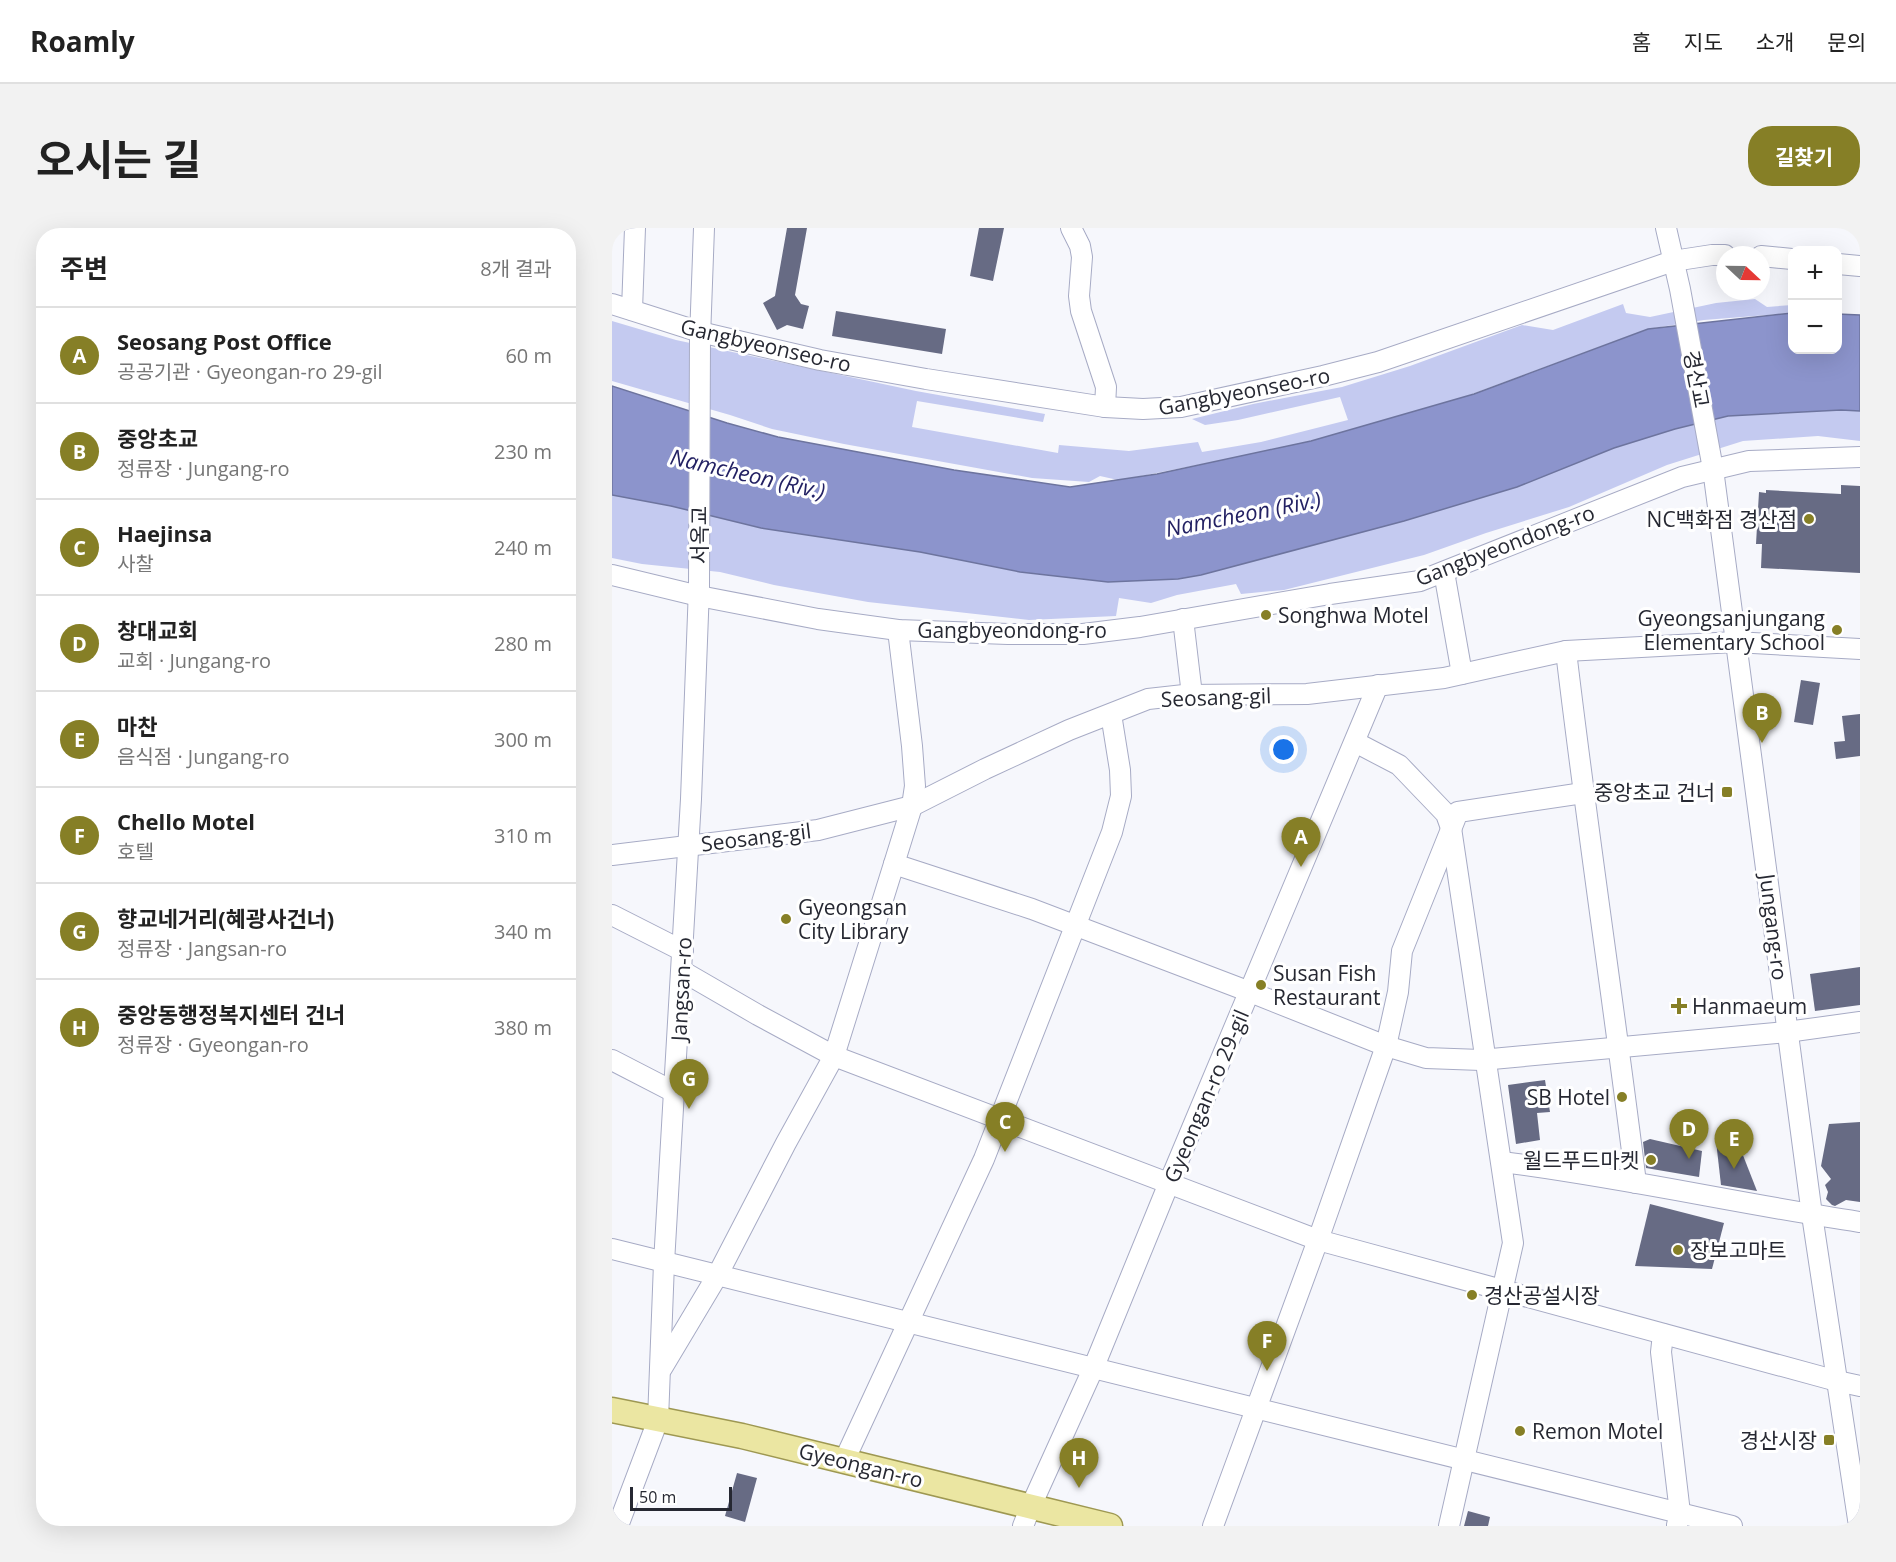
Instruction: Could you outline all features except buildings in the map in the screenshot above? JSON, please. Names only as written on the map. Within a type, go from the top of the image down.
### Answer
[{"type":"main road","name":"Gyeongan-ro","points":[[612,1410],[742,1436],[844,1461],[1027,1516],[1110,1526]]},
{"type":"street","points":[[632,310],[634,228]]},
{"type":"street","points":[[700,335],[704,228]]},
{"type":"street","points":[[1071,228],[1082,256],[1079,296],[1081,310],[1106,387],[1105,407]]},
{"type":"street","points":[[1666,228],[1674,261]]},
{"type":"street","name":"Gangbyeonseo-ro","points":[[612,304],[700,335],[820,360],[926,380],[1105,407],[1143,409],[1181,407],[1367,365],[1674,261],[1716,255]]},
{"type":"street","points":[[1770,257],[1788,259]]},
{"type":"street","name":"경산교","points":[[1674,261],[1713,469]]},
{"type":"street","points":[[1842,264],[1860,266]]},
{"type":"street","name":"서옥교","points":[[699,592],[700,335]]},
{"type":"street","name":"Gangbyeondong-ro","points":[[612,575],[818,619],[898,630],[1083,634],[1140,627],[1420,581],[1672,481],[1713,469],[1749,461],[1860,457]]},
{"type":"street","name":"Jungang-ro","points":[[1713,469],[1812,1215],[1859,1526]]},
{"type":"street","points":[[1444,572],[1462,674]]},
{"type":"street","name":"Jangsan-ro","points":[[618,1526],[658,1420],[664,1263],[689,845],[699,592]]},
{"type":"street","points":[[1183,619],[1192,695]]},
{"type":"street","points":[[661,1370],[717,1276],[834,1056],[912,806],[915,786],[913,756],[898,630]]},
{"type":"street","name":"Seosang-gil","points":[[612,855],[818,830],[912,806],[1016,754],[1148,699],[1192,695],[1307,694],[1444,678],[1566,651],[1735,642],[1860,650]]},
{"type":"street","points":[[1566,651],[1636,1183]]},
{"type":"street","name":"Gyeongan-ro 29-gil","points":[[1027,1516],[1093,1369],[1378,685]]},
{"type":"street","points":[[844,1461],[984,1159],[1113,832],[1121,796],[1120,770],[1111,714]]},
{"type":"street","points":[[1355,742],[1399,765],[1446,814],[1451,828],[1513,1243],[1504,1291],[1449,1526]]},
{"type":"street","points":[[1213,1526],[1318,1240],[1386,1046],[1398,992],[1402,951],[1458,812],[1583,793]]},
{"type":"street","points":[[894,864],[1032,909],[1386,1046],[1426,1058],[1486,1059],[1787,1032],[1860,1022]]},
{"type":"street","points":[[612,915],[683,951]]},
{"type":"street","points":[[682,971],[834,1056],[1318,1240],[1837,1382],[1860,1386]]},
{"type":"street","points":[[612,1060],[674,1092]]},
{"type":"street","points":[[1502,1162],[1572,1171],[1812,1215],[1860,1221]]},
{"type":"street","points":[[612,1249],[1464,1460],[1678,1520],[1732,1526]]},
{"type":"street","points":[[1663,1334],[1661,1352],[1678,1520]]},
{"type":"shaded area","points":[[1756,300],[1767,307],[1788,305],[1788,313],[1704,320],[1648,329],[1456,400],[1365,428],[1269,451],[1118,480],[1100,476],[1089,482],[1032,478],[844,444],[772,429],[612,381],[612,321],[676,340],[916,391],[1045,414],[1043,422],[917,401],[912,427],[1058,453],[1059,445],[1129,451],[1198,442],[1202,452],[1261,442],[1348,420],[1340,397],[1238,420],[1205,425],[1192,419],[1253,404],[1342,387],[1410,366],[1522,325],[1553,330],[1623,304],[1626,313],[1650,317],[1716,303]]},
{"type":"shaded area","points":[[1860,411],[1860,441],[1818,436],[1743,441],[1667,465],[1569,507],[1424,555],[1284,590],[1241,594],[1236,584],[1177,595],[1151,603],[1119,598],[1116,616],[1029,620],[868,602],[774,585],[720,572],[642,564],[612,558],[612,495],[671,506],[761,528],[920,552],[1020,572],[1108,582],[1178,579],[1201,575],[1404,521],[1517,487],[1614,448],[1675,429],[1728,416]]},
{"type":"water","name":"Namcheon (Riv.)","points":[[1788,313],[1788,354],[1842,354],[1842,314],[1860,315],[1860,411],[1728,416],[1675,429],[1614,448],[1517,487],[1404,521],[1201,575],[1178,579],[1108,582],[1020,572],[920,552],[761,528],[671,506],[612,495],[612,386],[778,437],[954,470],[1070,487],[1157,474],[1311,441],[1474,394],[1648,329]]},
{"type":"place","name":"NC백화점 경산점","points":[[1809,519]]},
{"type":"place","name":"Songhwa Motel","points":[[1266,615]]},
{"type":"place","name":"Gyeongsanjungang Elementary School","points":[[1837,630]]},
{"type":"place","name":"중앙초교","points":[[1762,743]]},
{"type":"place","name":"중앙초교 건너","points":[[1727,792]]},
{"type":"place","name":"Seosang Post Office","points":[[1301,867]]},
{"type":"place","name":"Gyeongsan City Library","points":[[786,919]]},
{"type":"place","name":"Susan Fish Restaurant","points":[[1261,985]]},
{"type":"place","name":"Hanmaeum","points":[[1679,1006]]},
{"type":"place","name":"SB Hotel","points":[[1622,1097]]},
{"type":"place","name":"향교네거리(혜광사건너)","points":[[689,1109]]},
{"type":"place","name":"Haejinsa","points":[[1005,1152]]},
{"type":"place","name":"창대교회","points":[[1689,1159]]},
{"type":"place","name":"월드푸드마켓","points":[[1651,1160]]},
{"type":"place","name":"마찬","points":[[1734,1169]]},
{"type":"place","name":"장보고마트","points":[[1678,1250]]},
{"type":"place","name":"경산공설시장","points":[[1472,1295]]},
{"type":"place","name":"Chello Motel","points":[[1267,1371]]},
{"type":"place","name":"Remon Motel","points":[[1520,1431]]},
{"type":"place","name":"경산시장","points":[[1829,1440]]},
{"type":"place","name":"중앙동행정복지센터 건너","points":[[1079,1488]]}]
